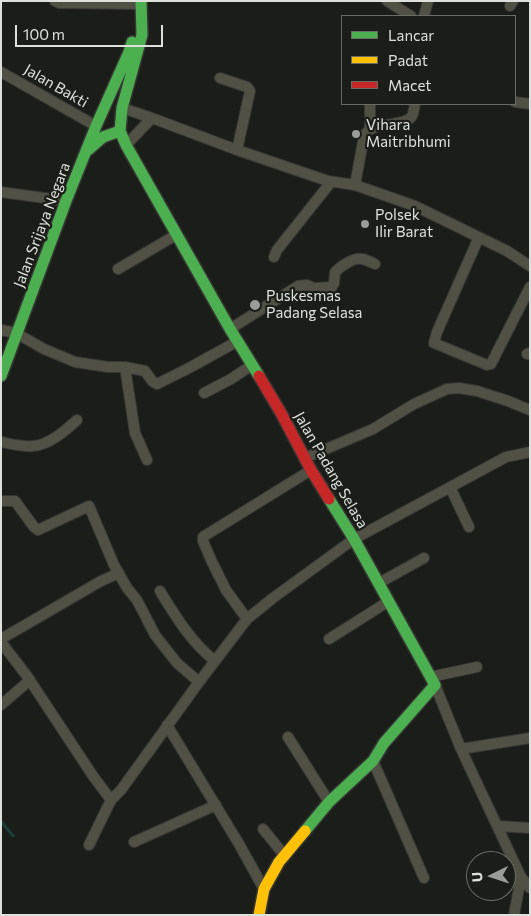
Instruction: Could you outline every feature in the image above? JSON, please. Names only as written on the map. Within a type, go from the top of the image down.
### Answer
[{"type":"street","points":[[55,1],[59,3],[138,2]]},
{"type":"street","points":[[387,1],[409,15]]},
{"type":"street","points":[[424,15],[428,1]]},
{"type":"street","name":"Jalan Padang Selasa","points":[[138,2],[142,35],[122,108],[120,130],[126,145],[230,329],[281,413],[311,470],[354,539],[432,681]]},
{"type":"street","name":"Jalan Srijaya Negara","points":[[1,376],[66,202],[128,52],[136,30],[138,2]]},
{"type":"street","name":"Jalan Bakti","points":[[1,72],[96,126]]},
{"type":"street","points":[[220,78],[247,87],[250,91],[237,150]]},
{"type":"street","points":[[516,102],[530,104]]},
{"type":"street","points":[[370,105],[370,130]]},
{"type":"street","points":[[355,185],[366,132],[374,127],[408,119],[413,115],[415,105]]},
{"type":"street","points":[[122,108],[331,182],[355,185],[415,206],[507,250],[530,266]]},
{"type":"street","points":[[126,145],[152,118]]},
{"type":"street","points":[[87,151],[103,137],[120,130]]},
{"type":"street","points":[[274,257],[277,250],[331,182]]},
{"type":"street","points":[[1,192],[66,202]]},
{"type":"street","points":[[118,269],[176,235]]},
{"type":"street","points":[[479,237],[437,332],[434,343],[487,365],[491,364],[530,287]]},
{"type":"street","points":[[230,329],[298,286],[307,285],[314,288],[332,287],[335,272],[354,259],[362,259],[375,264]]},
{"type":"street","points":[[1,330],[16,333],[44,349],[75,362],[108,367],[126,367],[145,371],[152,381],[158,384],[238,341]]},
{"type":"street","points":[[204,393],[252,365]]},
{"type":"street","points":[[126,367],[136,433],[147,460]]},
{"type":"street","points":[[305,458],[373,429],[414,404],[446,390],[459,388],[477,391],[530,410]]},
{"type":"street","points":[[1,442],[27,446],[42,444],[64,432],[77,420]]},
{"type":"street","points":[[88,845],[111,800],[246,619],[354,539],[506,457],[530,452]]},
{"type":"street","points":[[246,619],[226,590],[206,549],[203,541],[204,537],[311,470]]},
{"type":"street","points":[[450,487],[469,527]]},
{"type":"street","points":[[1,501],[15,500],[38,530],[89,506],[114,566],[127,588],[137,600],[155,635],[177,663],[199,682]]},
{"type":"street","points":[[379,583],[424,558]]},
{"type":"street","points":[[111,800],[1,640],[101,581],[119,574]]},
{"type":"street","points":[[160,591],[180,624],[200,649],[215,661]]},
{"type":"street","points":[[329,639],[389,601]]},
{"type":"street","points":[[259,915],[264,889],[280,862],[329,802],[374,761],[384,744],[432,681],[477,667]]},
{"type":"street","points":[[1,705],[30,680]]},
{"type":"street","points":[[432,681],[461,749],[521,876],[530,888]]},
{"type":"street","points":[[168,725],[264,889]]},
{"type":"street","points":[[288,737],[329,802]]},
{"type":"street","points":[[461,749],[530,738]]},
{"type":"street","points":[[374,761],[424,878]]},
{"type":"street","points":[[134,842],[216,805]]},
{"type":"street","points":[[498,826],[530,828]]},
{"type":"street","points":[[263,829],[285,856]]},
{"type":"street","points":[[514,915],[521,876]]},
{"type":"waterway","points":[[1,821],[13,836]]},
{"type":"traffic: fast","points":[[141,1],[142,35],[122,108],[120,131],[126,145],[230,329],[259,376]]},
{"type":"traffic: fast","points":[[1,376],[66,201],[132,42]]},
{"type":"traffic: fast","points":[[88,150],[103,137],[120,131]]},
{"type":"traffic: fast","points":[[305,831],[329,802],[373,761],[384,743],[435,685],[354,539],[329,499]]},
{"type":"traffic: slow","points":[[259,915],[264,889],[279,862],[305,831]]},
{"type":"traffic: jam","points":[[259,376],[329,499]]},
{"type":"place","name":"Vihara Maitribhumi","points":[[356,134]]},
{"type":"place","name":"Polsek Ilir Barat","points":[[365,224]]},
{"type":"place","name":"Puskesmas Padang Selasa","points":[[255,305]]}]
